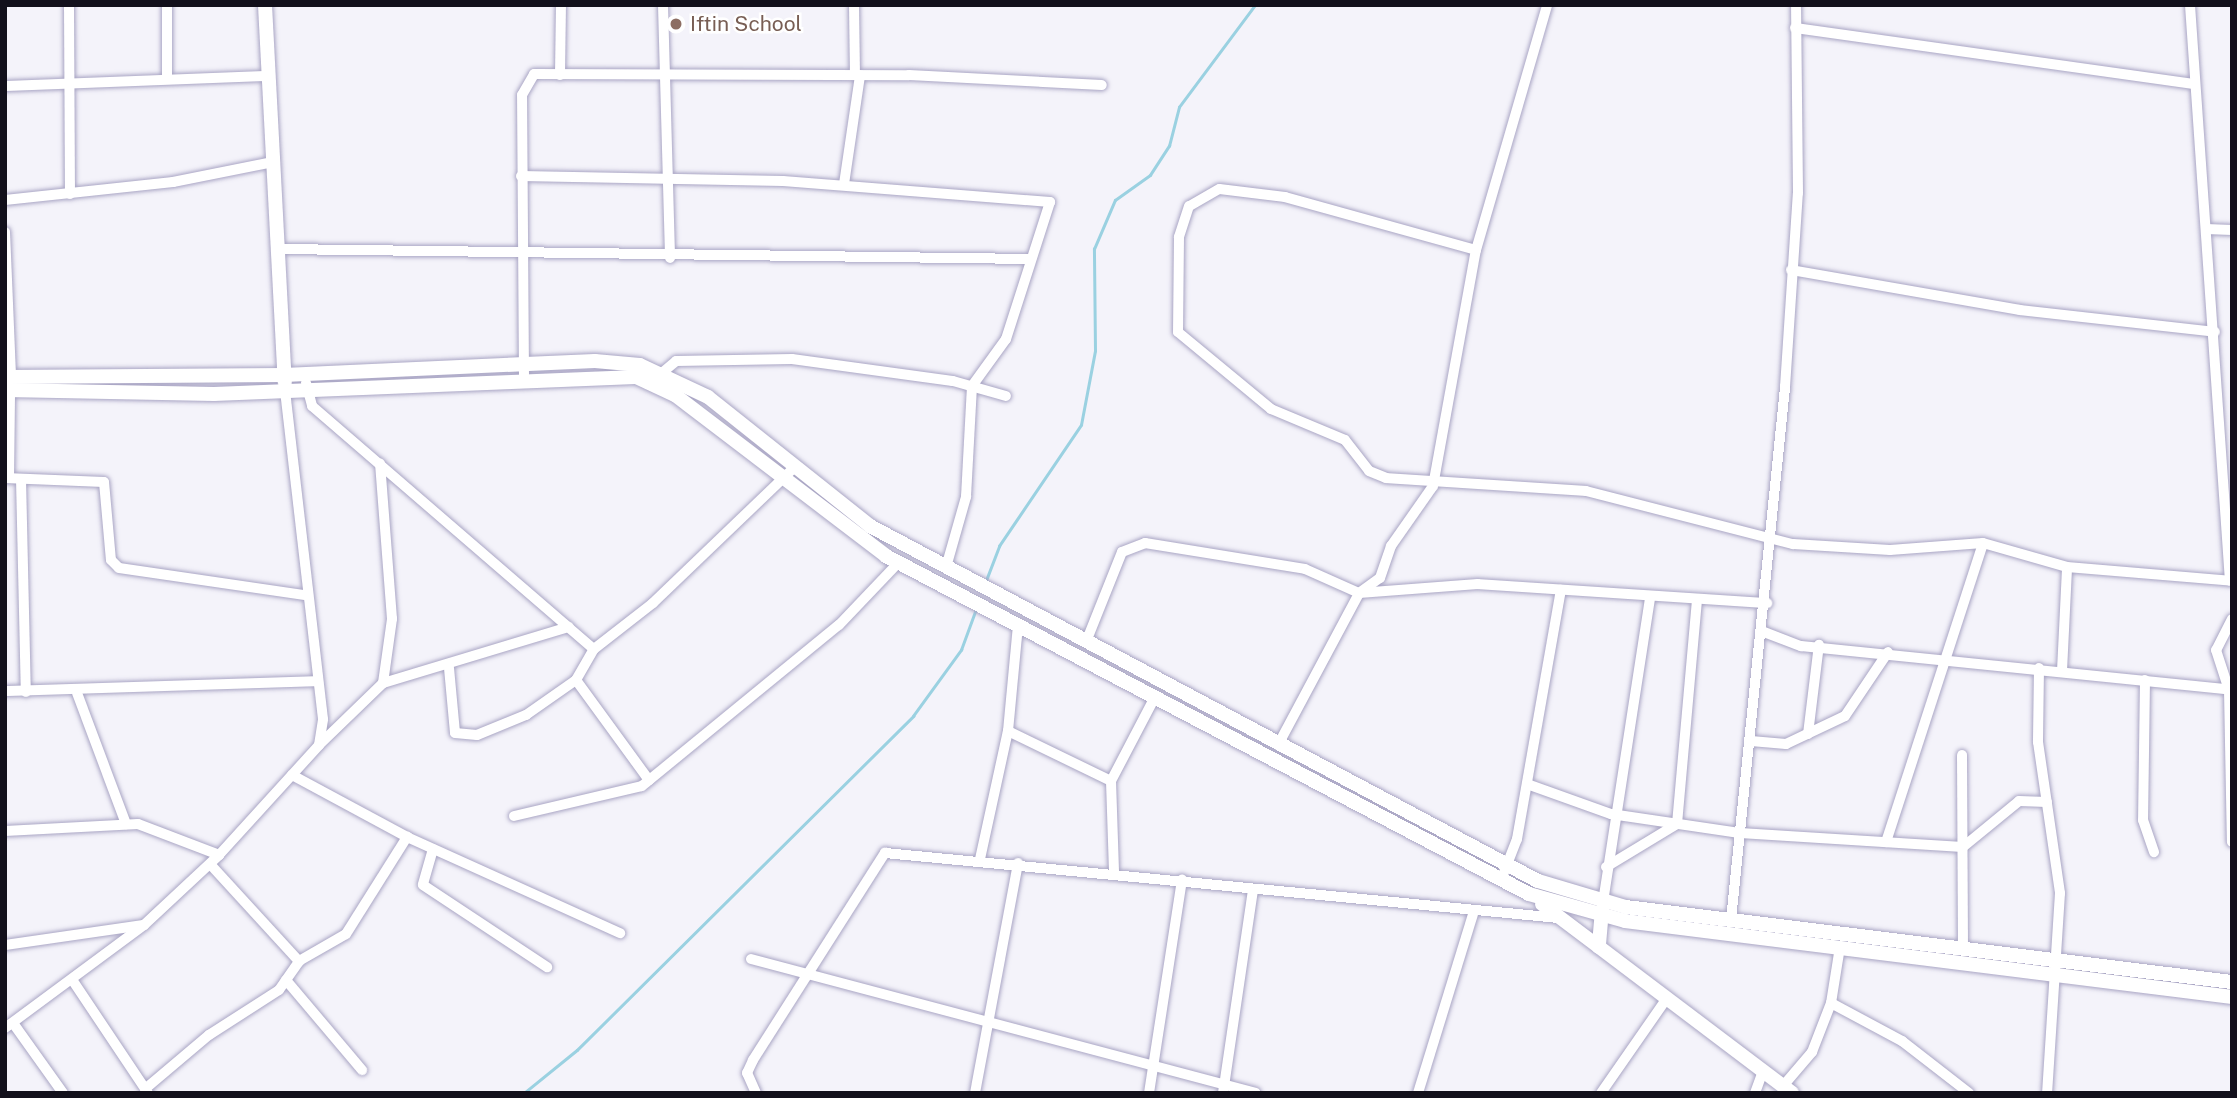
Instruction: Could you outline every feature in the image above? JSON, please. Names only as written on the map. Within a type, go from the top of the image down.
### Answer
[{"type":"main road","points":[[265,5],[266,76],[279,249],[285,390]]},
{"type":"main road","points":[[8,384],[285,390],[619,362],[663,372],[708,397],[870,526],[1509,866],[1603,902],[1963,949],[2232,997]]},
{"type":"main road","points":[[8,384],[305,374],[524,371],[618,375],[656,384],[898,563],[1529,894],[1602,917],[1840,947],[2232,982]]},
{"type":"main road","points":[[1529,894],[1787,1089]]},
{"type":"main road","points":[[1599,947],[1603,902]]},
{"type":"street","points":[[69,5],[69,194]]},
{"type":"street","points":[[167,5],[167,79]]},
{"type":"street","points":[[561,5],[561,75]]},
{"type":"street","points":[[663,5],[670,258]]},
{"type":"street","points":[[844,184],[857,75],[854,5]]},
{"type":"street","points":[[1278,745],[1359,593],[1380,578],[1391,546],[1433,486],[1476,250],[1546,5]]},
{"type":"street","points":[[1731,920],[1765,632],[1769,539],[1799,134],[1794,27],[1796,5]]},
{"type":"street","points":[[1476,250],[1241,189],[1199,197],[1189,206],[1179,237],[1176,324],[1184,341],[1270,409],[1345,440],[1369,471],[1433,486],[1477,482],[1586,491],[1769,539],[1890,550],[1983,543],[2067,567],[2231,581],[2226,409],[2215,332],[2190,5]]},
{"type":"street","points":[[1794,27],[2194,84]]},
{"type":"street","points":[[524,371],[521,176],[526,79],[561,75],[857,75],[1102,85]]},
{"type":"street","points":[[5,86],[266,76]]},
{"type":"street","points":[[5,200],[69,194],[273,162]]},
{"type":"street","points":[[521,176],[844,184],[1045,197],[1050,208],[1028,259],[1006,339],[972,386],[965,497],[951,570]]},
{"type":"street","points":[[2206,229],[2232,230]]},
{"type":"street","points":[[5,232],[12,478],[26,692]]},
{"type":"street","points":[[279,249],[670,258],[1028,259]]},
{"type":"street","points":[[1790,270],[2020,310],[2215,332]]},
{"type":"street","points":[[663,372],[677,361],[792,359],[972,386],[1006,396]]},
{"type":"street","points":[[305,374],[312,406],[594,649]]},
{"type":"street","points":[[285,390],[317,681],[319,745]]},
{"type":"street","points":[[380,463],[392,620],[383,683]]},
{"type":"street","points":[[449,668],[450,723],[464,737],[526,715],[576,680],[594,649],[795,467]]},
{"type":"street","points":[[12,478],[104,482],[111,560],[119,568],[306,595]]},
{"type":"street","points":[[1886,842],[1983,543]]},
{"type":"street","points":[[1086,642],[1122,552],[1133,544],[1304,569],[1359,593],[1478,584],[1767,603]]},
{"type":"street","points":[[514,816],[623,795],[649,780],[839,625],[898,563]]},
{"type":"street","points":[[2062,671],[2067,567]]},
{"type":"street","points":[[1502,880],[1509,866],[1527,784],[1560,590]]},
{"type":"street","points":[[1603,902],[1611,814],[1650,597]]},
{"type":"street","points":[[1677,824],[1697,600]]},
{"type":"street","points":[[2232,619],[2216,650],[2231,690],[2232,842]]},
{"type":"street","points":[[980,859],[1008,731],[1015,624]]},
{"type":"street","points":[[63,1093],[9,1025],[73,981],[144,925],[219,855],[319,745],[383,683],[449,668],[569,627]]},
{"type":"street","points":[[1765,632],[1787,644],[1947,657],[2231,690]]},
{"type":"street","points":[[1808,734],[1819,645]]},
{"type":"street","points":[[1751,741],[1786,744],[1845,716],[1888,652]]},
{"type":"street","points":[[2039,668],[2038,742],[2060,893],[2047,1093]]},
{"type":"street","points":[[576,680],[649,780]]},
{"type":"street","points":[[2145,680],[2144,820],[2154,852]]},
{"type":"street","points":[[5,691],[77,693],[317,681]]},
{"type":"street","points":[[77,693],[126,824]]},
{"type":"street","points":[[1114,873],[1111,782],[1155,697]]},
{"type":"street","points":[[1008,731],[1111,782]]},
{"type":"street","points":[[1962,755],[1963,949]]},
{"type":"street","points":[[292,775],[407,837],[620,933]]},
{"type":"street","points":[[1527,784],[1611,814],[1740,833],[1963,846],[2019,801],[2047,802]]},
{"type":"street","points":[[5,831],[126,824],[199,842],[219,855]]},
{"type":"street","points":[[1606,867],[1677,824]]},
{"type":"street","points":[[73,981],[147,1091],[286,979],[299,961],[346,934],[407,837]]},
{"type":"street","points":[[433,849],[423,885],[547,967]]},
{"type":"street","points":[[755,1093],[747,1073],[885,853],[980,859],[1252,889],[1560,918]]},
{"type":"street","points":[[975,1093],[1018,863]]},
{"type":"street","points":[[210,864],[299,961]]},
{"type":"street","points":[[1149,1093],[1155,1068],[1182,880]]},
{"type":"street","points":[[1224,1089],[1252,889]]},
{"type":"street","points":[[1418,1093],[1474,911]]},
{"type":"street","points":[[5,945],[144,925]]},
{"type":"street","points":[[1787,1089],[1812,1052],[1831,1003],[1840,947]]},
{"type":"street","points":[[751,959],[805,977],[1155,1068],[1224,1089],[1256,1093]]},
{"type":"street","points":[[286,979],[362,1070]]},
{"type":"street","points":[[1601,1093],[1667,999]]},
{"type":"street","points":[[1831,1003],[1902,1041],[1969,1093]]},
{"type":"street","points":[[1755,1093],[1763,1071]]},
{"type":"waterway","points":[[985,583],[999,546],[1081,425],[1095,351],[1094,249],[1115,200],[1150,175],[1169,146],[1179,107],[1255,5]]},
{"type":"waterway","points":[[524,1093],[577,1050],[913,716],[961,650],[976,609]]},
{"type":"place","name":"Iftin School","points":[[676,24]]}]
